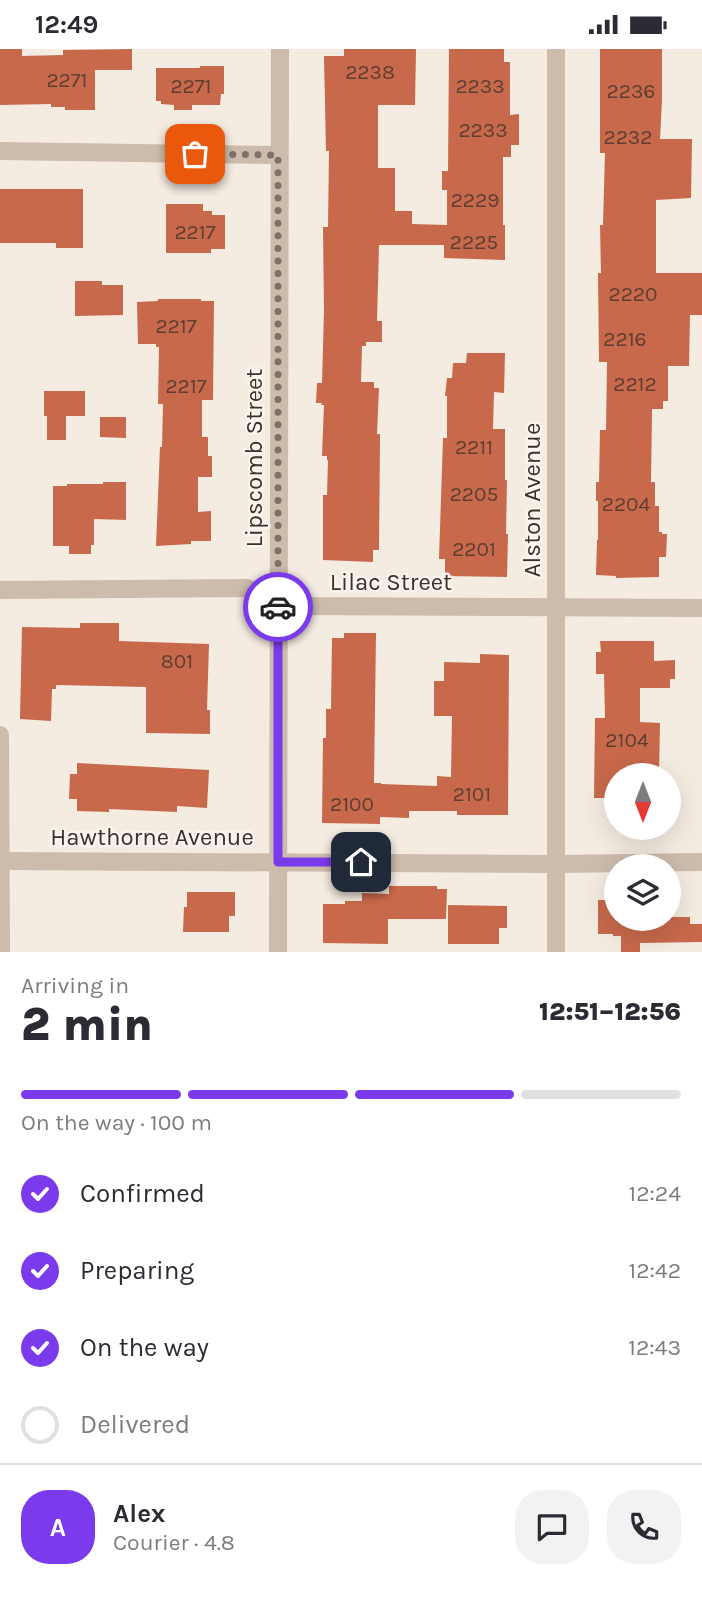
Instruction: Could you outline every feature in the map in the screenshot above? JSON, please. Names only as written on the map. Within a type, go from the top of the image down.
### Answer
[{"type":"street","name":"Lipscomb Street","points":[[278,952],[280,49]]},
{"type":"street","name":"Alston Avenue","points":[[556,49],[556,952]]},
{"type":"street","points":[[0,151],[278,155]]},
{"type":"street","name":"Lilac Street","points":[[0,590],[247,588],[278,605],[702,608]]},
{"type":"street","points":[[0,735],[1,952]]},
{"type":"street","name":"Hawthorne Avenue","points":[[1,861],[556,864],[702,862]]},
{"type":"building","points":[[0,49],[22,49],[22,56],[63,55],[63,50],[132,49],[132,70],[95,70],[95,110],[65,110],[65,107],[51,107],[51,104],[0,105]]},
{"type":"building","points":[[344,49],[416,49],[415,105],[378,105],[378,168],[395,168],[395,211],[412,211],[412,224],[447,225],[447,190],[442,190],[442,171],[448,171],[449,49],[504,49],[504,62],[510,62],[510,115],[519,114],[519,145],[511,145],[511,157],[503,157],[505,260],[444,258],[444,245],[379,245],[377,321],[382,321],[382,342],[366,342],[366,346],[362,346],[361,382],[374,382],[374,388],[379,388],[379,550],[373,550],[373,562],[323,560],[323,495],[327,495],[328,460],[327,456],[322,456],[324,405],[316,403],[317,383],[322,383],[323,227],[328,227],[329,151],[326,151],[324,56],[344,56]]},
{"type":"building","points":[[600,49],[662,49],[660,139],[692,139],[691,198],[656,200],[656,273],[702,273],[702,315],[690,315],[689,366],[668,366],[668,401],[663,401],[663,409],[652,409],[651,482],[655,482],[655,506],[659,506],[659,532],[667,534],[666,557],[659,557],[659,577],[616,578],[596,575],[596,482],[599,482],[600,430],[606,430],[607,362],[599,362],[598,273],[601,273],[600,225],[603,225],[605,153],[600,153]]},
{"type":"building","points":[[224,66],[224,94],[221,94],[220,105],[192,105],[192,110],[174,110],[174,105],[156,101],[156,68]]},
{"type":"building","points":[[0,189],[83,189],[83,248],[56,248],[56,243],[0,243]]},
{"type":"building","points":[[166,204],[203,204],[203,211],[212,211],[212,215],[225,215],[225,249],[211,249],[211,253],[166,253]]},
{"type":"building","points":[[75,281],[102,281],[102,285],[123,285],[123,315],[75,316]]},
{"type":"building","points":[[158,299],[214,301],[213,400],[202,400],[202,437],[208,437],[212,477],[198,477],[198,512],[211,511],[211,541],[156,546],[163,404],[158,404],[159,347],[156,347],[156,344],[138,344],[137,302]]},
{"type":"building","points":[[467,353],[505,353],[504,393],[494,392],[493,429],[505,429],[507,577],[445,576],[445,559],[439,559],[443,438],[447,438],[447,378],[452,378],[453,363],[466,363]]},
{"type":"building","points":[[44,391],[85,391],[85,416],[66,416],[66,440],[47,440]]},
{"type":"building","points":[[100,417],[126,417],[126,438],[100,437]]},
{"type":"building","points":[[126,482],[126,520],[94,519],[94,545],[91,545],[91,554],[69,554],[69,546],[53,546],[53,486]]},
{"type":"building","points":[[80,623],[119,623],[119,641],[209,644],[207,710],[210,710],[210,734],[146,733],[146,687],[56,685],[56,689],[52,689],[51,721],[20,719],[22,627],[80,628]]},
{"type":"building","points":[[344,633],[376,633],[374,783],[381,784],[437,786],[437,776],[451,777],[452,716],[434,716],[434,681],[444,681],[444,662],[480,663],[480,654],[509,655],[508,815],[409,811],[409,818],[380,817],[380,824],[322,823],[323,738],[326,738],[326,709],[331,709],[332,638],[344,638]]},
{"type":"building","points":[[600,641],[654,641],[654,661],[675,660],[675,679],[670,679],[670,688],[640,688],[640,722],[660,723],[659,763],[604,763],[604,798],[594,798],[595,718],[605,718],[604,674],[596,674],[596,652],[601,652]]},
{"type":"building","points":[[77,763],[209,770],[207,808],[177,806],[177,812],[109,809],[109,812],[77,811],[77,799],[69,799],[70,774],[77,774]]},
{"type":"building","points":[[389,886],[437,886],[437,889],[447,889],[446,919],[388,919],[388,944],[323,943],[323,904],[362,901],[362,893],[389,894]]},
{"type":"building","points":[[187,892],[235,892],[235,916],[229,916],[229,932],[183,932]]},
{"type":"building","points":[[598,900],[604,900],[604,931],[681,931],[681,917],[690,917],[690,924],[702,924],[702,942],[640,943],[640,952],[621,952],[621,936],[598,934]]},
{"type":"building","points":[[448,905],[507,906],[507,928],[499,928],[499,944],[448,944]]},
{"type":"way so far","points":[[195,154],[278,155],[278,607]]},
{"type":"route","points":[[278,607],[278,862],[361,862]]}]
